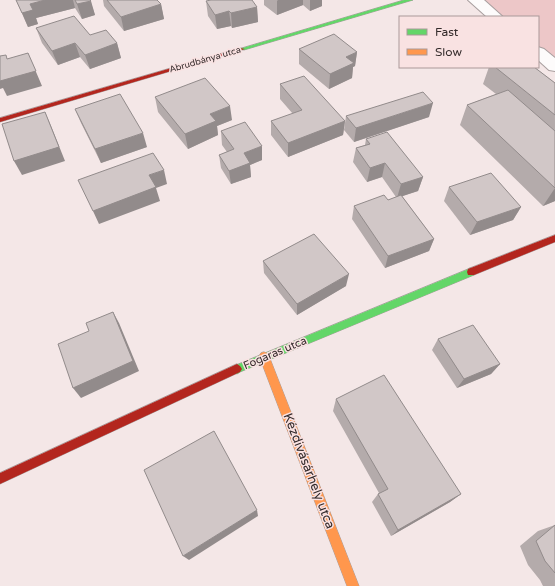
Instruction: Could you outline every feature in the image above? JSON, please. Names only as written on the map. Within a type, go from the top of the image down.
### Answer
[{"type":"street","name":"Abrudbánya utca","points":[[0,120],[410,0]]},
{"type":"street","points":[[475,0],[495,16]]},
{"type":"street","points":[[539,53],[555,66]]},
{"type":"street","name":"Fogaras utca","points":[[0,479],[264,356],[555,238]]},
{"type":"street","name":"Kézdivásárhely utca","points":[[264,356],[353,586]]},
{"type":"shaded area","points":[[475,0],[555,0],[555,66],[539,53],[539,16],[495,16]]},
{"type":"building","points":[[16,0],[45,0],[30,4],[33,10],[22,13]]},
{"type":"building","points":[[75,0],[90,0],[91,1],[77,4]]},
{"type":"building","points":[[107,0],[157,0],[161,4],[121,17]]},
{"type":"building","points":[[252,0],[257,7],[231,13],[229,11],[215,15],[206,1]]},
{"type":"building","points":[[74,16],[90,35],[106,30],[117,43],[85,55],[75,43],[52,51],[36,28]]},
{"type":"building","points":[[334,34],[357,52],[346,57],[354,63],[330,74],[299,49]]},
{"type":"building","points":[[28,53],[36,71],[0,81],[0,56],[6,55],[7,59]]},
{"type":"building","points":[[496,68],[535,68],[555,83],[555,115]]},
{"type":"building","points":[[304,76],[345,121],[288,143],[271,121],[302,110],[280,84]]},
{"type":"building","points":[[205,78],[230,106],[210,114],[216,121],[185,134],[155,97]]},
{"type":"building","points":[[508,90],[555,131],[555,188],[467,105]]},
{"type":"building","points":[[423,92],[433,103],[356,128],[346,116]]},
{"type":"building","points":[[120,94],[143,133],[95,149],[75,109]]},
{"type":"building","points":[[45,112],[59,147],[14,161],[2,124]]},
{"type":"building","points":[[245,122],[262,146],[244,153],[250,163],[229,171],[219,155],[234,149],[221,131]]},
{"type":"building","points":[[387,132],[423,177],[401,184],[385,163],[370,168],[356,148],[370,144],[366,139]]},
{"type":"building","points":[[153,153],[164,170],[149,175],[156,187],[93,211],[78,180]]},
{"type":"building","points":[[491,173],[521,207],[477,222],[449,187]]},
{"type":"building","points":[[384,195],[388,200],[401,195],[434,239],[388,256],[354,206]]},
{"type":"building","points":[[314,234],[349,274],[297,304],[263,261]]},
{"type":"building","points":[[113,312],[133,361],[73,388],[58,344],[89,331],[86,323]]},
{"type":"building","points":[[473,325],[500,364],[464,379],[438,339]]},
{"type":"building","points":[[384,375],[461,494],[398,530],[378,494],[388,489],[336,399]]},
{"type":"building","points":[[214,431],[257,510],[183,556],[144,470]]},
{"type":"building","points":[[555,525],[555,573],[545,561],[536,541]]},
{"type":"traffic: fast","points":[[242,49],[410,0]]},
{"type":"traffic: fast","points":[[237,369],[471,272]]},
{"type":"traffic: slow","points":[[264,356],[353,586]]},
{"type":"traffic: jam","points":[[0,120],[242,49]]},
{"type":"traffic: jam","points":[[471,272],[555,238]]},
{"type":"traffic: jam","points":[[0,479],[237,369]]}]
